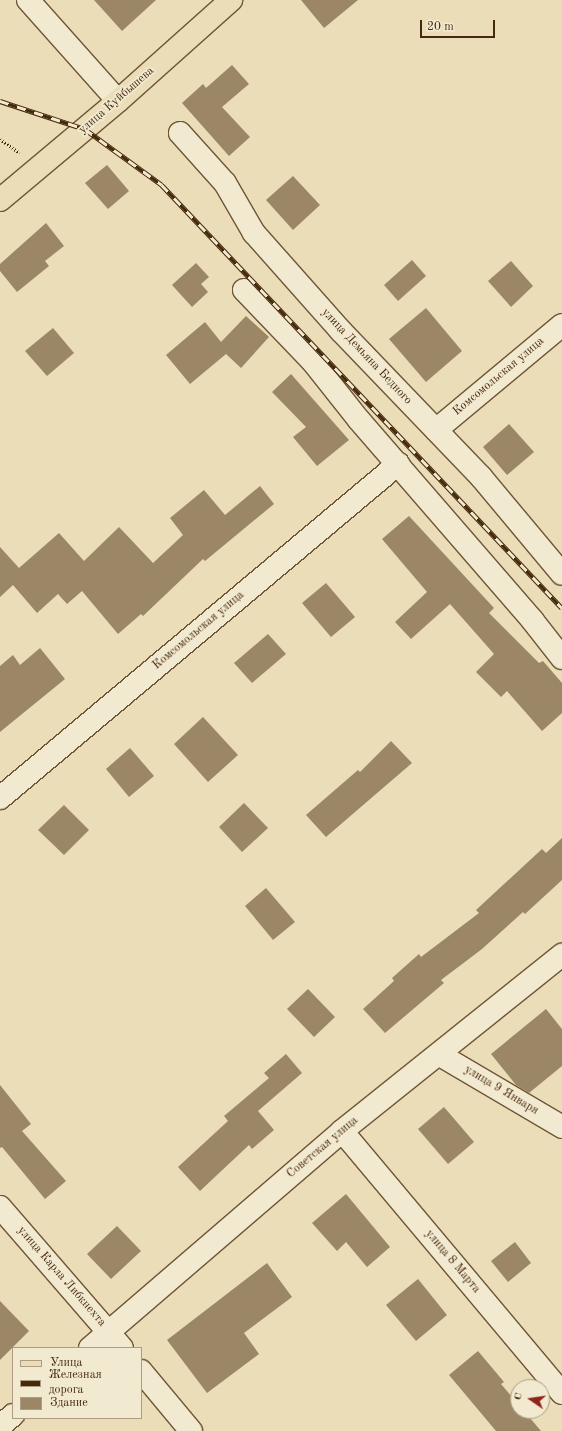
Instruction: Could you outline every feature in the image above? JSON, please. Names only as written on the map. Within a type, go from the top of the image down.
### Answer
[{"type":"main road","name":"улица Куйбышева","points":[[0,200],[118,101],[231,0]]},
{"type":"street","points":[[28,0],[118,101]]},
{"type":"street","name":"улица Демьяна Бедного","points":[[180,133],[225,183],[254,232],[341,331],[481,477],[562,574]]},
{"type":"street","points":[[244,290],[313,362],[562,658]]},
{"type":"street","name":"Комсомольская улица","points":[[436,430],[562,325]]},
{"type":"street","name":"Комсомольская улица","points":[[0,798],[398,464]]},
{"type":"street","name":"Советская улица","points":[[93,1347],[115,1340],[342,1131],[440,1055],[562,955]]},
{"type":"street","name":"улица 9 Января","points":[[440,1055],[562,1127]]},
{"type":"street","name":"улица 8 Марта","points":[[342,1131],[562,1392]]},
{"type":"street","name":"улица Карла Либкнехта","points":[[0,1207],[115,1340]]},
{"type":"street","points":[[142,1372],[191,1431]]},
{"type":"street","points":[[0,1426],[12,1416]]},
{"type":"building","points":[[94,0],[156,0],[122,31]]},
{"type":"building","points":[[301,0],[358,0],[324,28]]},
{"type":"building","points":[[232,65],[249,84],[222,107],[250,137],[229,156],[182,103],[203,84],[206,88]]},
{"type":"building","points":[[107,165],[129,191],[108,209],[85,183]]},
{"type":"building","points":[[293,176],[320,205],[293,230],[266,200]]},
{"type":"building","points":[[46,223],[64,246],[45,261],[49,266],[17,292],[0,271],[0,264]]},
{"type":"building","points":[[412,260],[426,276],[398,301],[384,285]]},
{"type":"building","points":[[511,261],[533,286],[511,307],[488,281]]},
{"type":"building","points":[[196,263],[209,277],[201,284],[208,292],[192,307],[172,285]]},
{"type":"building","points":[[426,308],[462,351],[426,382],[389,339]]},
{"type":"building","points":[[246,316],[269,337],[241,368],[226,354],[190,384],[166,355],[205,322],[221,342]]},
{"type":"building","points":[[53,328],[74,353],[47,376],[25,351]]},
{"type":"building","points":[[291,374],[349,440],[317,466],[293,437],[306,427],[272,392]]},
{"type":"building","points":[[509,424],[534,452],[507,475],[483,447]]},
{"type":"building","points":[[260,486],[274,504],[205,561],[203,559],[143,616],[141,614],[118,634],[82,591],[67,604],[58,594],[37,613],[13,585],[0,597],[0,547],[19,568],[59,533],[84,561],[119,527],[153,563],[183,535],[170,518],[204,490],[225,515]]},
{"type":"building","points":[[409,516],[494,608],[489,613],[539,663],[543,661],[562,683],[562,713],[542,731],[507,691],[501,697],[476,672],[494,654],[450,604],[411,639],[395,622],[427,592],[382,539]]},
{"type":"building","points":[[326,583],[355,617],[331,637],[302,603]]},
{"type":"building","points":[[268,634],[286,654],[252,683],[234,663]]},
{"type":"building","points":[[40,648],[65,679],[0,732],[0,666],[13,655],[20,665]]},
{"type":"building","points":[[203,717],[238,755],[208,782],[174,744]]},
{"type":"building","points":[[391,741],[412,763],[326,837],[306,815],[358,770],[360,772]]},
{"type":"building","points":[[130,748],[154,776],[129,797],[106,769]]},
{"type":"building","points":[[244,803],[268,828],[242,852],[219,827]]},
{"type":"building","points":[[64,805],[89,830],[64,855],[38,830]]},
{"type":"building","points":[[562,838],[562,880],[525,914],[523,912],[482,949],[441,980],[444,983],[385,1033],[363,1009],[394,981],[392,978],[419,954],[421,957],[479,913],[476,910],[542,849],[546,853]]},
{"type":"building","points":[[266,888],[295,922],[273,940],[245,906]]},
{"type":"building","points":[[308,989],[335,1017],[314,1037],[287,1009]]},
{"type":"building","points":[[546,1009],[562,1029],[562,1066],[529,1093],[516,1085],[491,1054]]},
{"type":"building","points":[[286,1054],[302,1073],[258,1111],[274,1130],[252,1149],[249,1145],[200,1191],[178,1167],[228,1121],[224,1116],[269,1078],[264,1073]]},
{"type":"building","points":[[0,1085],[31,1124],[22,1131],[66,1181],[45,1199],[2,1147],[0,1148]]},
{"type":"building","points":[[444,1107],[474,1142],[448,1164],[418,1129]]},
{"type":"building","points":[[346,1194],[390,1247],[367,1267],[346,1242],[337,1251],[312,1223]]},
{"type":"building","points":[[117,1226],[141,1251],[111,1279],[87,1254]]},
{"type":"building","points":[[515,1242],[531,1263],[508,1282],[491,1261]]},
{"type":"building","points":[[267,1263],[292,1297],[244,1333],[259,1354],[207,1393],[167,1340]]},
{"type":"building","points":[[418,1279],[447,1315],[416,1341],[386,1305]]},
{"type":"building","points":[[0,1301],[29,1331],[0,1360]]},
{"type":"building","points":[[478,1351],[504,1382],[501,1384],[510,1395],[510,1419],[531,1419],[541,1431],[496,1431],[449,1375]]},
{"type":"railway","points":[[0,101],[85,129],[162,185],[562,608]]}]
